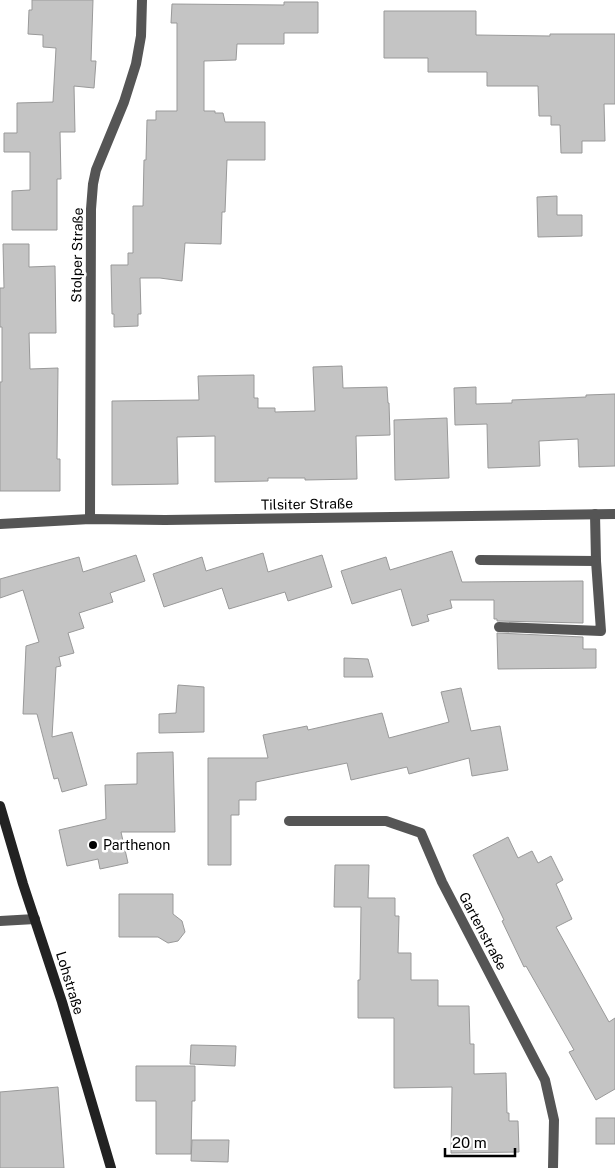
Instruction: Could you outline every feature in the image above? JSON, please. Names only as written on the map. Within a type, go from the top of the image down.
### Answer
[{"type":"main road","name":"Lohstraße","points":[[0,806],[23,884],[62,1002],[111,1168]]},
{"type":"street","name":"Stolper Straße","points":[[90,519],[91,209],[93,184],[98,163],[124,102],[136,64],[141,36],[142,0]]},
{"type":"street","points":[[499,627],[601,630],[595,514]]},
{"type":"street","name":"Tilsiter Straße","points":[[0,524],[90,519],[165,520],[615,514]]},
{"type":"street","points":[[480,560],[596,561]]},
{"type":"street","name":"Gartenstraße","points":[[289,821],[386,820],[421,832],[442,882],[545,1080],[554,1120],[553,1168]]},
{"type":"street","points":[[0,921],[35,919]]},
{"type":"building","points":[[32,0],[93,0],[91,61],[96,61],[94,88],[74,86],[75,132],[60,132],[61,179],[57,179],[57,230],[12,230],[12,191],[30,190],[30,152],[4,152],[4,133],[17,133],[17,103],[53,102],[56,48],[43,47],[43,35],[28,34],[29,10],[32,10]]},
{"type":"building","points":[[284,2],[318,2],[318,33],[284,33],[284,44],[237,44],[236,60],[204,61],[204,111],[223,113],[225,122],[265,122],[265,160],[227,160],[225,212],[222,212],[221,244],[185,243],[182,281],[140,278],[141,314],[138,314],[138,326],[114,327],[111,265],[128,265],[128,253],[133,253],[133,206],[143,206],[147,120],[156,120],[156,111],[177,111],[177,23],[171,23],[172,4],[284,5]]},
{"type":"building","points":[[384,11],[476,11],[476,35],[550,36],[550,34],[615,34],[615,104],[604,104],[605,141],[582,141],[582,153],[561,153],[560,125],[551,125],[551,116],[539,116],[538,86],[487,86],[487,72],[428,72],[428,58],[384,58]]},
{"type":"building","points":[[557,196],[557,215],[582,215],[582,236],[538,237],[537,197]]},
{"type":"building","points":[[3,244],[29,244],[29,267],[55,266],[56,333],[29,333],[30,369],[58,368],[57,459],[60,459],[60,491],[0,491],[2,327],[0,327],[0,288],[4,288]]},
{"type":"building","points":[[342,366],[343,388],[387,387],[390,435],[356,436],[357,479],[305,480],[305,478],[268,478],[268,481],[215,482],[215,436],[177,437],[178,484],[112,485],[112,401],[199,400],[198,376],[254,375],[254,398],[258,398],[258,408],[275,408],[275,412],[315,411],[313,367]]},
{"type":"building","points":[[476,387],[476,404],[512,403],[512,400],[615,394],[615,466],[579,467],[578,439],[539,441],[540,466],[488,468],[487,424],[455,425],[454,388]]},
{"type":"building","points":[[447,418],[449,478],[395,480],[394,420]]},
{"type":"building","points":[[452,551],[462,582],[583,581],[583,623],[497,621],[497,619],[494,619],[494,600],[450,600],[452,608],[427,615],[429,621],[412,626],[401,589],[352,604],[341,571],[386,557],[390,570]]},
{"type":"building","points":[[263,553],[268,572],[322,555],[332,587],[288,601],[285,592],[229,609],[222,588],[164,607],[153,574],[202,557],[206,571]]},
{"type":"building","points":[[136,555],[145,581],[110,593],[113,602],[79,613],[84,628],[68,633],[74,653],[59,657],[61,666],[56,667],[52,737],[72,732],[87,785],[62,792],[58,778],[54,779],[37,714],[23,714],[26,646],[39,642],[23,590],[0,598],[0,579],[79,557],[83,572]]},
{"type":"building","points":[[497,633],[583,637],[583,649],[596,649],[596,668],[498,669]]},
{"type":"building","points":[[344,658],[368,659],[373,677],[344,677]]},
{"type":"building","points":[[178,685],[204,687],[204,732],[159,733],[159,714],[176,713]]},
{"type":"building","points":[[461,688],[471,731],[500,726],[508,770],[472,776],[469,758],[409,774],[407,767],[351,780],[347,763],[256,782],[256,800],[239,800],[239,815],[231,815],[231,865],[208,865],[208,758],[268,758],[263,735],[307,726],[308,730],[382,713],[389,738],[449,722],[441,692]]},
{"type":"building","points":[[173,752],[175,832],[121,832],[128,863],[100,869],[98,859],[67,866],[59,830],[106,819],[105,785],[137,784],[137,753]]},
{"type":"building","points":[[508,837],[518,858],[532,851],[538,863],[551,856],[563,880],[556,884],[572,919],[556,927],[609,1022],[615,1018],[615,1089],[596,1100],[569,1052],[574,1050],[526,966],[524,967],[473,855]]},
{"type":"building","points":[[335,865],[369,865],[368,898],[395,898],[395,916],[399,916],[398,953],[411,953],[411,980],[438,980],[438,1006],[469,1006],[470,1044],[474,1044],[474,1074],[506,1073],[507,1113],[509,1113],[509,1121],[518,1121],[519,1152],[451,1153],[452,1087],[394,1088],[394,1018],[358,1018],[361,907],[334,907]]},
{"type":"building","points":[[119,894],[173,894],[173,914],[182,921],[185,932],[178,941],[168,943],[158,937],[119,937]]},
{"type":"building","points":[[191,1045],[236,1046],[235,1066],[190,1064]]},
{"type":"building","points":[[136,1066],[195,1066],[195,1101],[192,1101],[191,1154],[156,1154],[156,1101],[136,1101]]},
{"type":"building","points":[[58,1087],[64,1168],[0,1168],[0,1092]]},
{"type":"building","points":[[596,1118],[615,1118],[615,1144],[596,1144]]},
{"type":"building","points":[[192,1140],[229,1140],[228,1162],[191,1161]]},
{"type":"place","name":"Parthenon","points":[[93,845]]}]
